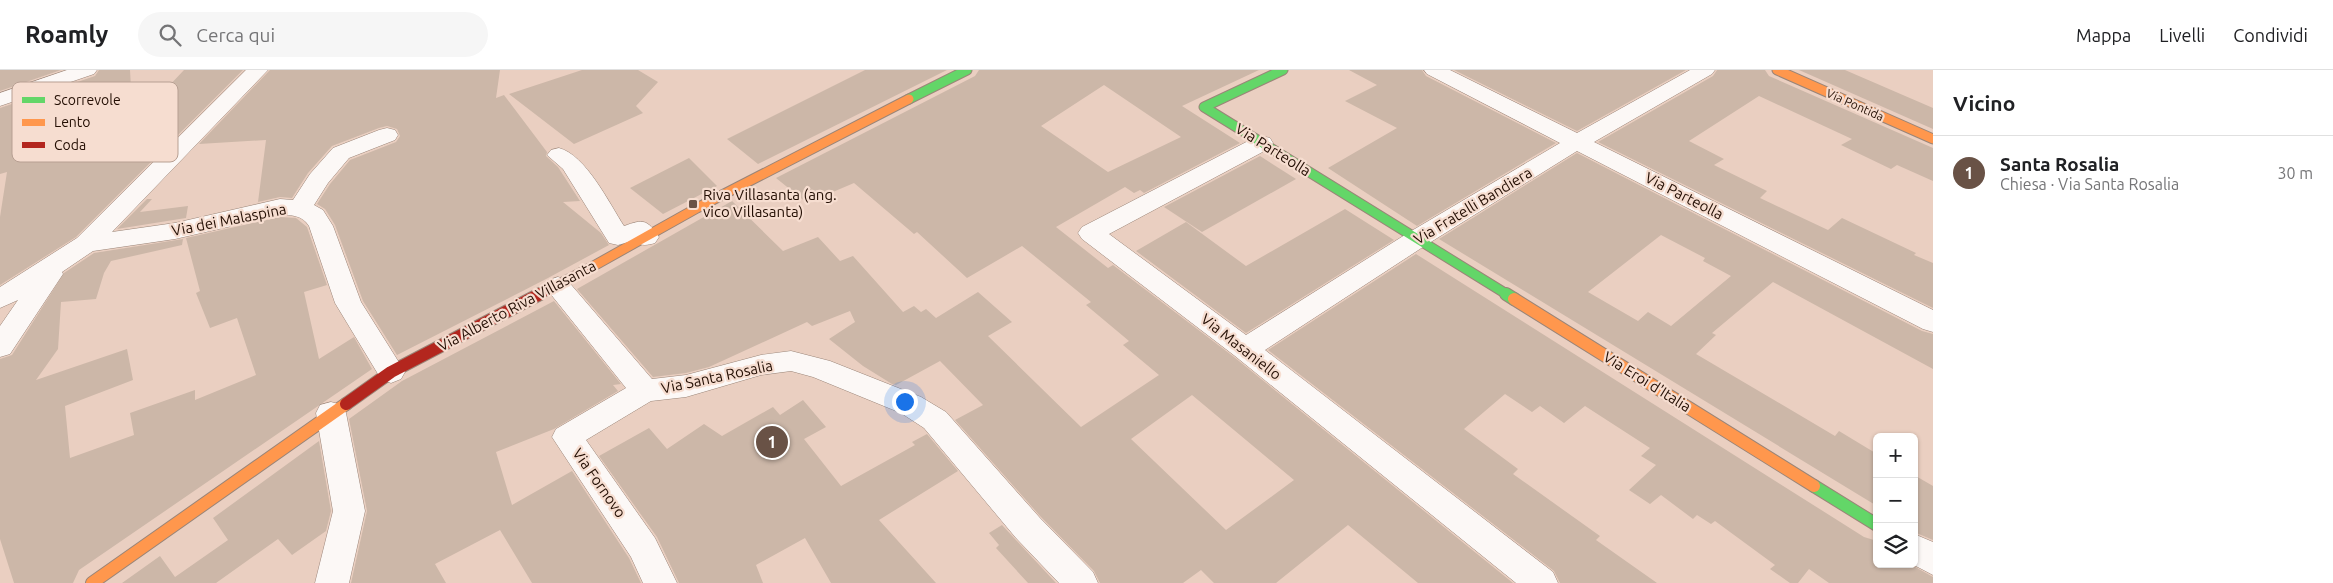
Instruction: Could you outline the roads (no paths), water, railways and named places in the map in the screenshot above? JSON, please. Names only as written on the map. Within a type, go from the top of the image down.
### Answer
[{"type":"street","points":[[52,82],[87,70]]},
{"type":"street","points":[[178,151],[258,70]]},
{"type":"street","name":"Via Alberto Riva Villasanta","points":[[92,583],[391,372],[558,286],[832,137],[966,70]]},
{"type":"street","name":"Via Parteolla","points":[[1283,70],[1204,107],[1417,240]]},
{"type":"street","name":"Via Parteolla","points":[[1434,70],[1933,322]]},
{"type":"street","name":"Via Fratelli Bandiera","points":[[1245,349],[1577,142],[1704,70]]},
{"type":"street","name":"Via Pontida","points":[[1777,70],[1933,139]]},
{"type":"street","points":[[0,100],[12,96]]},
{"type":"street","points":[[300,208],[338,149],[387,135]]},
{"type":"street","name":"Via Masaniello","points":[[1262,143],[1091,233],[1245,349],[1541,583]]},
{"type":"street","points":[[559,155],[572,165],[618,237],[640,229],[646,238]]},
{"type":"street","points":[[0,299],[55,266],[86,244],[167,162]]},
{"type":"street","name":"Via dei Malaspina","points":[[86,244],[175,232],[280,207],[300,208],[314,215],[321,226],[348,304],[391,372]]},
{"type":"street","name":"Via Eroi d'Italia","points":[[1417,240],[1874,523]]},
{"type":"street","points":[[0,347],[55,266]]},
{"type":"street","name":"Via Santa Rosalia","points":[[558,286],[645,391],[686,386],[761,366],[792,362],[820,368],[911,405],[935,420],[1028,528],[1081,583]]},
{"type":"street","name":"Via Fornovo","points":[[645,391],[567,437],[643,548],[660,583]]},
{"type":"street","points":[[331,414],[349,511],[332,583]]},
{"type":"street","points":[[1918,551],[1933,560]]},
{"type":"place","name":"Riva Villasanta (ang. vico Villasanta)","points":[[693,204]]},
{"type":"place","name":"Santa Rosalia","points":[[772,442]]}]
